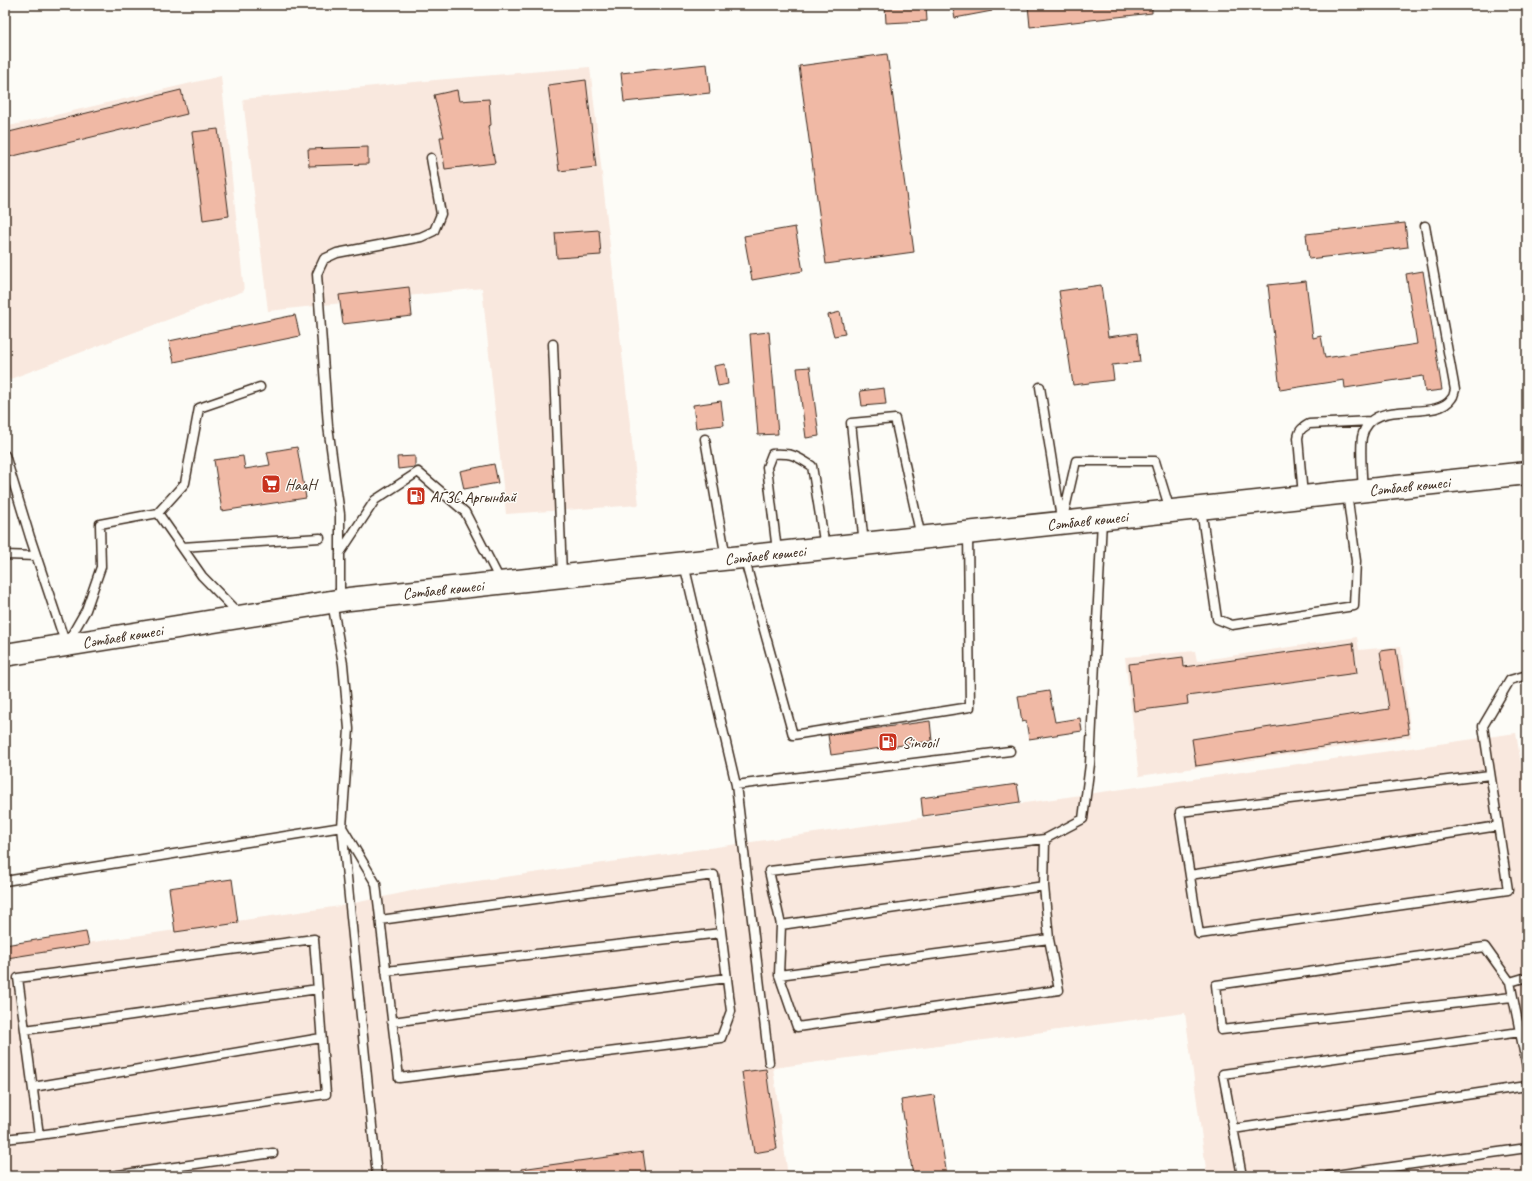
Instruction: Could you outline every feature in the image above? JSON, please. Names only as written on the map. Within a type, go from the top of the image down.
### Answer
[{"type":"main road","name":"Сәтбаев көшесі","points":[[5,655],[336,601],[1527,473]]},
{"type":"lane","points":[[377,1176],[342,827],[348,729],[336,601],[340,553],[340,514],[328,426],[318,274],[324,259],[337,253],[421,237],[434,231],[441,214],[431,158]]},
{"type":"lane","points":[[1303,497],[1298,438],[1299,432],[1302,428],[1309,424],[1371,421],[1386,414],[1438,408],[1452,398],[1455,390],[1425,226]]},
{"type":"lane","points":[[552,344],[562,576]]},
{"type":"lane","points":[[66,645],[86,610],[101,567],[100,524],[158,513],[185,483],[199,408],[260,387]]},
{"type":"lane","points":[[1040,387],[1062,523]]},
{"type":"lane","points":[[864,544],[851,423],[896,419],[921,538]]},
{"type":"lane","points":[[1201,508],[1217,619],[1232,625],[1354,606],[1356,561],[1355,492],[1362,438],[1365,428],[1371,421]]},
{"type":"lane","points":[[705,439],[735,558],[793,735],[970,707],[968,533]]},
{"type":"lane","points":[[778,553],[767,467],[772,454],[788,453],[797,456],[812,466],[825,548]]},
{"type":"lane","points":[[5,455],[36,556],[66,645]]},
{"type":"lane","points":[[1062,523],[1076,461],[1155,461],[1170,511]]},
{"type":"lane","points":[[340,553],[375,500],[418,472],[465,512],[502,582]]},
{"type":"lane","points":[[158,513],[202,576],[242,616]]},
{"type":"lane","points":[[1045,839],[1044,886],[1049,938],[1059,990],[797,1027],[779,975],[781,925],[769,871],[1045,839],[1084,819],[1090,764],[1102,519]]},
{"type":"lane","points":[[182,547],[320,538]]},
{"type":"lane","points":[[5,555],[36,556]]},
{"type":"lane","points":[[684,563],[736,785],[769,1062]]},
{"type":"lane","points":[[1490,775],[1180,812],[1199,934],[1508,890],[1483,726],[1510,680],[1527,675]]},
{"type":"lane","points":[[736,785],[1010,751]]},
{"type":"lane","points":[[1190,875],[1498,826]]},
{"type":"lane","points":[[5,881],[342,827]]},
{"type":"lane","points":[[342,827],[376,884],[380,920],[392,1022],[399,1078],[721,1038],[731,1011],[714,875],[380,920]]},
{"type":"lane","points":[[781,925],[1044,886]]},
{"type":"lane","points":[[386,971],[721,933]]},
{"type":"lane","points":[[779,975],[1049,938]]},
{"type":"lane","points":[[5,1138],[39,1135],[326,1094],[314,939],[18,978],[39,1135]]},
{"type":"lane","points":[[1512,997],[1221,1030],[1216,985],[1485,947],[1510,982],[1527,1067]]},
{"type":"lane","points":[[1510,982],[1527,977]]},
{"type":"lane","points":[[392,1022],[727,978]]},
{"type":"lane","points":[[25,1030],[318,989]]},
{"type":"lane","points":[[1242,1176],[1223,1074],[1520,1032]]},
{"type":"lane","points":[[33,1087],[322,1038]]},
{"type":"lane","points":[[1233,1129],[1527,1086]]},
{"type":"lane","points":[[1328,1176],[1527,1148]]},
{"type":"lane","points":[[111,1176],[273,1153]]},
{"type":"shaded area","points":[[590,67],[639,505],[506,514],[482,288],[268,311],[243,99],[435,80]]},
{"type":"shaded area","points":[[221,76],[244,291],[5,381],[5,127]]},
{"type":"shaded area","points":[[1357,637],[1359,650],[1401,646],[1411,737],[1139,776],[1125,657],[1195,651],[1197,661]]},
{"type":"shaded area","points":[[1516,733],[1527,801],[1527,1176],[1207,1176],[1185,1013],[773,1068],[788,1176],[5,1176],[5,955],[340,906],[421,889]]},
{"type":"building","points":[[885,5],[926,5],[927,21],[886,23]]},
{"type":"building","points":[[952,5],[992,5],[992,11],[955,18]]},
{"type":"building","points":[[1028,5],[1152,5],[1152,13],[1030,27]]},
{"type":"building","points":[[887,54],[914,252],[826,264],[799,66]]},
{"type":"building","points":[[707,64],[710,93],[624,102],[621,73]]},
{"type":"building","points":[[586,80],[596,167],[559,171],[548,85]]},
{"type":"building","points":[[181,90],[187,114],[5,158],[5,133]]},
{"type":"building","points":[[457,90],[459,101],[489,99],[491,125],[488,126],[495,163],[445,169],[440,137],[444,137],[434,95]]},
{"type":"building","points":[[218,129],[229,216],[203,220],[192,132]]},
{"type":"building","points":[[368,147],[368,164],[309,166],[308,149]]},
{"type":"building","points":[[1405,223],[1408,247],[1309,259],[1306,234]]},
{"type":"building","points":[[795,227],[803,271],[752,280],[744,236]]},
{"type":"building","points":[[599,230],[601,255],[557,258],[555,233]]},
{"type":"building","points":[[1423,271],[1442,390],[1425,392],[1423,376],[1345,388],[1344,380],[1280,390],[1268,285],[1306,281],[1313,338],[1321,336],[1325,358],[1417,344],[1406,274]]},
{"type":"building","points":[[1101,285],[1108,337],[1137,333],[1140,362],[1112,365],[1114,380],[1073,385],[1059,291]]},
{"type":"building","points":[[409,287],[412,316],[343,324],[339,295]]},
{"type":"building","points":[[840,312],[845,334],[834,336],[828,315]]},
{"type":"building","points":[[295,315],[300,336],[174,362],[169,341]]},
{"type":"building","points":[[769,332],[778,434],[758,435],[750,334]]},
{"type":"building","points":[[725,364],[728,384],[718,386],[714,366]]},
{"type":"building","points":[[810,367],[819,436],[806,438],[797,368]]},
{"type":"building","points":[[884,388],[886,404],[862,406],[860,391]]},
{"type":"building","points":[[721,401],[724,425],[696,428],[693,405]]},
{"type":"building","points":[[297,447],[306,498],[222,511],[214,460],[243,456],[245,469],[270,465],[267,452]]},
{"type":"building","points":[[415,456],[415,467],[398,469],[397,457]]},
{"type":"building","points":[[494,464],[498,483],[464,489],[460,471]]},
{"type":"building","points":[[1353,643],[1357,673],[1187,696],[1188,704],[1134,711],[1129,664],[1183,657],[1184,667]]},
{"type":"building","points":[[1396,649],[1409,734],[1196,766],[1192,739],[1389,709],[1380,651]]},
{"type":"building","points":[[1049,691],[1055,722],[1080,718],[1082,731],[1029,739],[1026,721],[1022,722],[1018,696]]},
{"type":"building","points":[[930,721],[932,741],[831,755],[828,735]]},
{"type":"building","points":[[1017,784],[1020,802],[923,816],[921,798]]},
{"type":"building","points":[[232,879],[238,923],[175,932],[169,888]]},
{"type":"building","points":[[86,932],[89,945],[7,958],[5,945]]},
{"type":"building","points":[[766,1069],[777,1149],[754,1153],[742,1072]]},
{"type":"building","points":[[934,1095],[947,1176],[913,1176],[901,1100]]},
{"type":"building","points":[[643,1152],[646,1173],[623,1176],[521,1176],[521,1169]]},
{"type":"place","name":"НааН","points":[[271,484]]},
{"type":"place","name":"АГЗС Аргынбай","points":[[416,496]]},
{"type":"place","name":"Sinooil","points":[[888,742]]}]
